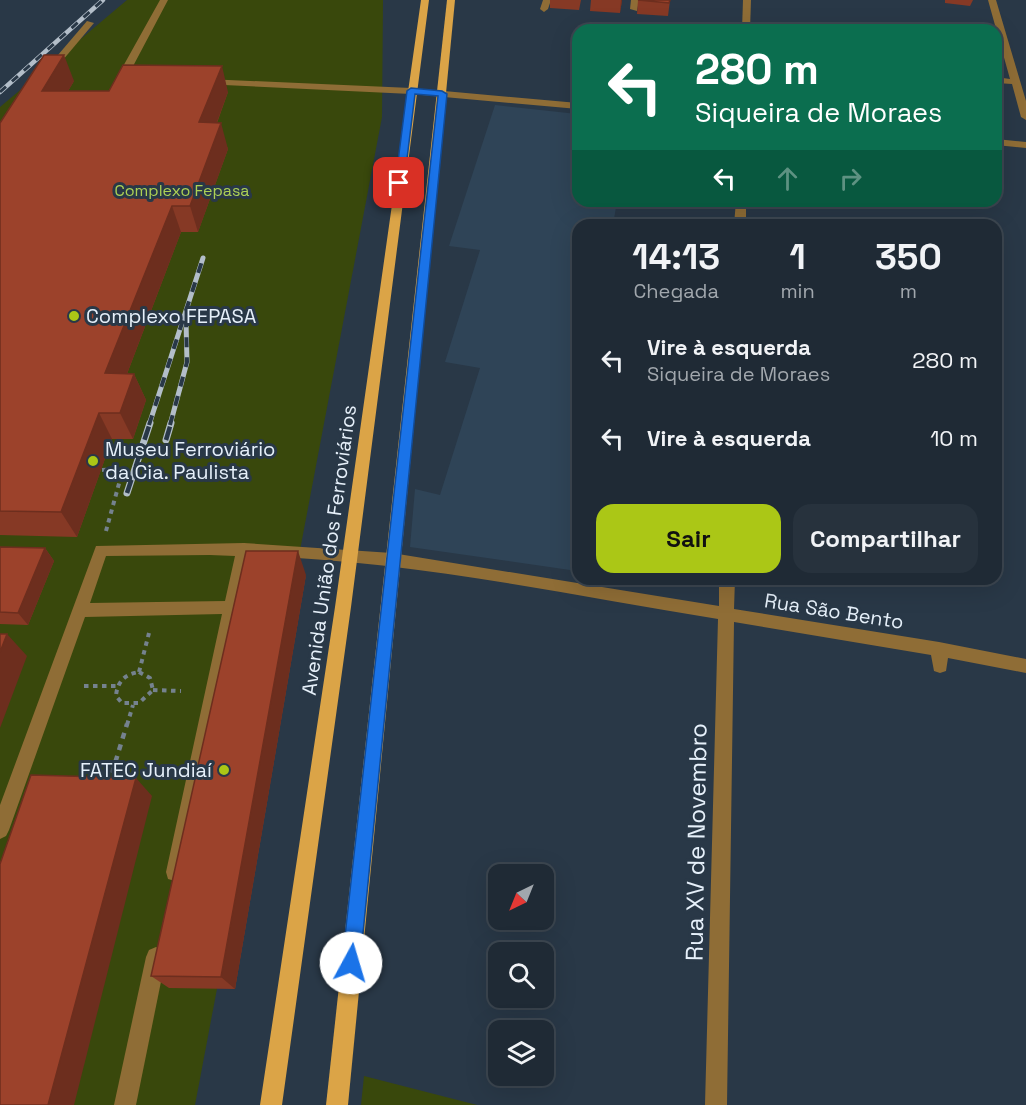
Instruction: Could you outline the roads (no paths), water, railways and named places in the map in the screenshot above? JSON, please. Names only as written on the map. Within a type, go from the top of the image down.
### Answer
[{"type":"main road","name":"Avenida União dos Ferroviários","points":[[271,1105],[350,554],[425,0]]},
{"type":"main road","points":[[337,1105],[451,0]]},
{"type":"street","points":[[149,80],[128,76],[126,70],[164,0]]},
{"type":"street","points":[[746,24],[747,0]]},
{"type":"street","points":[[992,0],[999,24]]},
{"type":"street","points":[[40,81],[90,23]]},
{"type":"street","points":[[1002,34],[1026,117]]},
{"type":"street","points":[[194,81],[411,91],[572,105]]},
{"type":"street","points":[[1002,81],[1016,82]]},
{"type":"street","points":[[1002,143],[1026,145]]},
{"type":"street","points":[[172,885],[244,549]]},
{"type":"street","name":"Rua São Bento","points":[[79,610],[101,550],[244,549],[350,554],[939,649],[1026,666]]},
{"type":"street","name":"Rua XV de Novembro","points":[[716,1105],[727,585]]},
{"type":"street","points":[[0,830],[79,610],[231,607]]},
{"type":"street","points":[[939,649],[940,666]]},
{"type":"street","points":[[124,1105],[159,943]]},
{"type":"railway","points":[[0,92],[103,0]]},
{"type":"railway","points":[[149,425],[203,258]]},
{"type":"railway","points":[[170,425],[187,362],[186,321]]},
{"type":"railway","points":[[127,493],[150,423]]},
{"type":"railway","points":[[166,440],[171,423]]},
{"type":"place","name":"Complexo FEPASA","points":[[74,316]]},
{"type":"place","name":"Museu Ferroviário da Cia. Paulista","points":[[93,461]]},
{"type":"place","name":"FATEC Jundiaí","points":[[224,770]]},
{"type":"park label","name":"Complexo Fepasa","points":[[182,190]]}]
